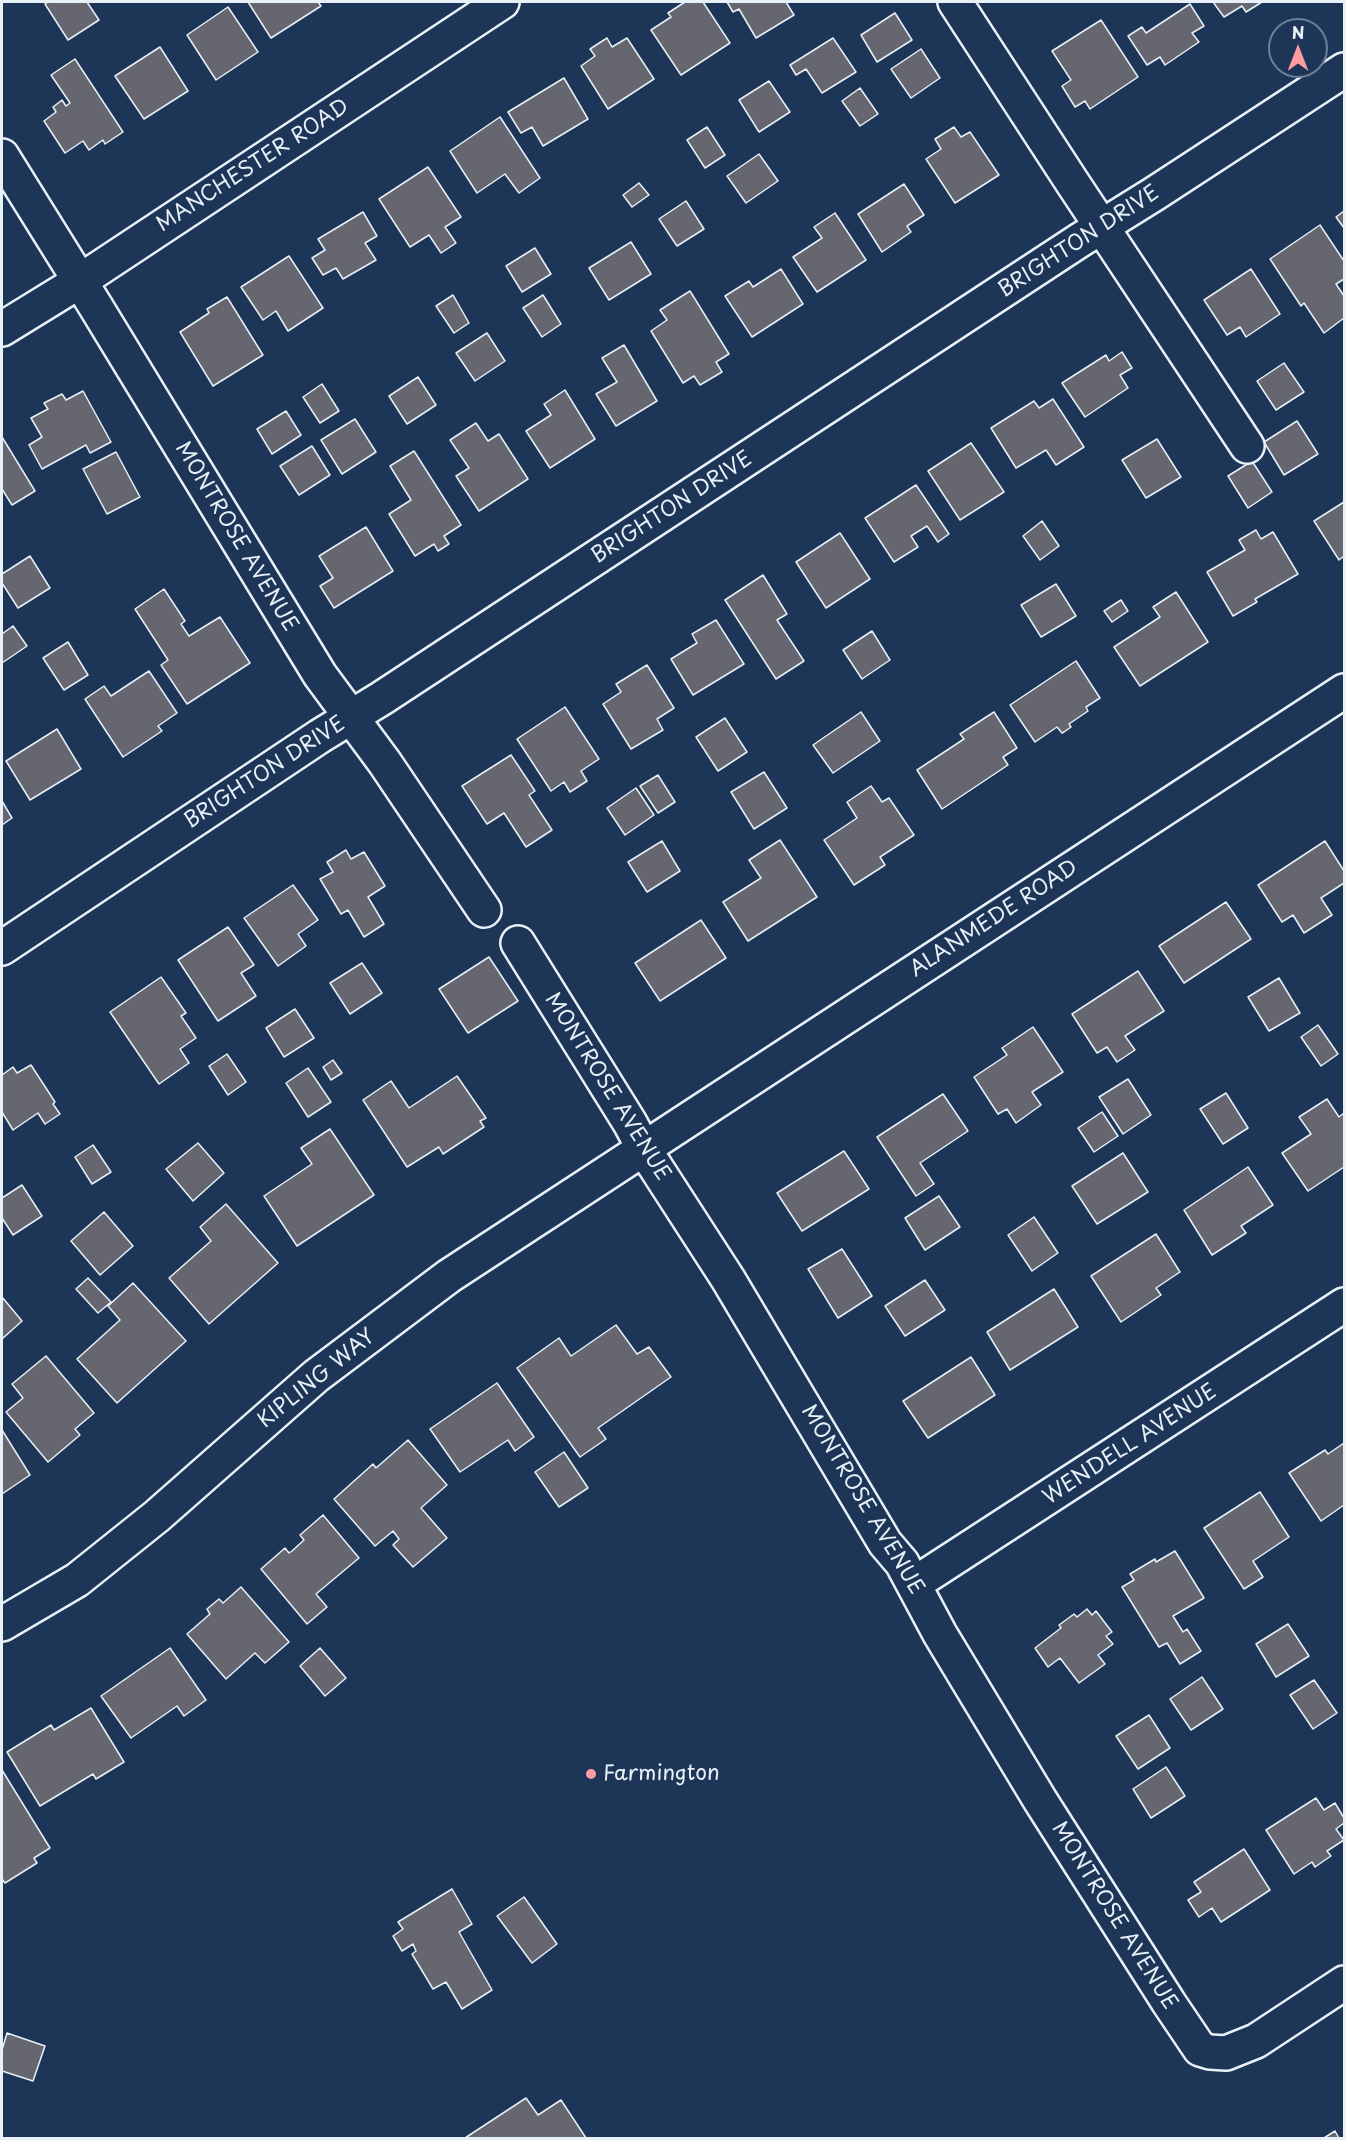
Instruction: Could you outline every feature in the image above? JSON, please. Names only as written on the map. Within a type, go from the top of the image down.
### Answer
[{"type":"street","name":"MANCHESTER ROAD","points":[[2,329],[80,281],[502,2]]},
{"type":"street","points":[[955,2],[1246,446]]},
{"type":"street","name":"BRIGHTON DRIVE","points":[[2,948],[351,717],[1344,70]]},
{"type":"street","name":"MONTROSE AVENUE","points":[[2,156],[320,675],[391,772],[484,910]]},
{"type":"street","name":"ALANMEDE ROAD","points":[[644,1149],[1344,691]]},
{"type":"street","name":"MONTROSE AVENUE","points":[[518,943],[630,1122],[644,1149],[729,1279],[885,1543],[902,1563],[940,1634],[993,1722],[1156,1984],[1200,2049],[1227,2053],[1256,2041],[1344,1983]]},
{"type":"street","name":"KIPLING WAY","points":[[2,1624],[77,1580],[157,1516],[316,1376],[440,1283],[644,1149]]},
{"type":"street","name":"WENDELL AVENUE","points":[[914,1584],[1344,1305]]},
{"type":"building","points":[[48,2],[87,2],[99,20],[68,40],[45,4]]},
{"type":"building","points":[[248,2],[318,2],[321,6],[271,38]]},
{"type":"building","points":[[685,2],[703,2],[730,43],[681,75],[651,30],[671,17],[668,13]]},
{"type":"building","points":[[727,2],[786,2],[794,15],[756,38],[739,9],[733,12]]},
{"type":"building","points":[[1213,2],[1262,2],[1246,12],[1242,6],[1224,17]]},
{"type":"building","points":[[1190,4],[1204,26],[1192,33],[1199,42],[1165,65],[1160,57],[1147,65],[1128,36],[1142,27],[1146,33]]},
{"type":"building","points":[[228,7],[258,52],[216,80],[187,35]]},
{"type":"building","points":[[895,13],[912,40],[877,62],[861,35]]},
{"type":"building","points":[[1101,20],[1138,77],[1090,109],[1085,101],[1075,107],[1062,86],[1071,80],[1052,51]]},
{"type":"building","points":[[607,38],[612,47],[627,38],[654,79],[608,109],[581,66],[595,56],[590,49]]},
{"type":"building","points":[[833,38],[856,72],[822,93],[806,69],[796,75],[790,65]]},
{"type":"building","points":[[160,47],[188,91],[144,119],[115,76]]},
{"type":"building","points":[[921,49],[940,78],[911,98],[891,69]]},
{"type":"building","points":[[75,59],[123,132],[105,144],[103,140],[89,150],[83,141],[65,153],[44,121],[56,112],[53,107],[62,100],[66,106],[70,103],[51,75]]},
{"type":"building","points":[[564,78],[588,119],[543,146],[532,127],[521,133],[508,112]]},
{"type":"building","points":[[769,81],[790,112],[759,132],[739,100]]},
{"type":"building","points":[[860,88],[878,114],[860,126],[842,101]]},
{"type":"building","points":[[500,117],[540,178],[519,193],[505,174],[477,193],[450,151]]},
{"type":"building","points":[[707,127],[725,155],[705,168],[687,140]]},
{"type":"building","points":[[954,127],[961,137],[970,132],[999,175],[955,203],[926,159],[941,149],[935,139]]},
{"type":"building","points":[[759,154],[778,181],[746,203],[727,176]]},
{"type":"building","points":[[428,167],[461,217],[445,227],[456,243],[441,253],[429,235],[410,247],[379,199]]},
{"type":"building","points":[[639,183],[649,195],[632,207],[623,195]]},
{"type":"building","points":[[904,184],[924,215],[907,226],[911,232],[882,252],[858,214]]},
{"type":"building","points":[[686,201],[704,229],[677,246],[659,219]]},
{"type":"building","points":[[1344,211],[1344,228],[1336,217]]},
{"type":"building","points":[[363,212],[377,236],[365,243],[376,260],[343,279],[336,268],[323,275],[312,258],[325,250],[318,239]]},
{"type":"building","points":[[835,213],[866,260],[817,292],[793,257],[822,238],[814,227]]},
{"type":"building","points":[[1320,225],[1344,261],[1344,279],[1336,284],[1344,296],[1344,318],[1324,333],[1304,303],[1301,306],[1270,259]]},
{"type":"building","points":[[631,242],[651,274],[609,300],[589,268]]},
{"type":"building","points":[[535,248],[551,274],[522,292],[506,266]]},
{"type":"building","points":[[289,256],[323,308],[288,331],[276,311],[263,320],[241,287]]},
{"type":"building","points":[[781,269],[803,304],[752,337],[725,296],[749,281],[753,287]]},
{"type":"building","points":[[1251,269],[1280,314],[1246,337],[1240,327],[1227,335],[1204,300]]},
{"type":"building","points":[[690,291],[729,354],[716,362],[722,372],[700,385],[694,376],[683,383],[651,331],[667,320],[660,310]]},
{"type":"building","points":[[453,295],[469,323],[454,333],[436,306]]},
{"type":"building","points":[[543,295],[561,324],[542,337],[523,308]]},
{"type":"building","points":[[227,297],[263,355],[213,386],[180,332],[209,313],[207,309]]},
{"type":"building","points":[[487,333],[505,361],[475,381],[456,353]]},
{"type":"building","points":[[624,345],[657,401],[616,426],[596,394],[617,382],[602,358]]},
{"type":"building","points":[[1122,352],[1132,368],[1120,375],[1128,388],[1085,417],[1062,383],[1106,355],[1109,361]]},
{"type":"building","points":[[1284,363],[1304,392],[1276,410],[1257,381]]},
{"type":"building","points":[[418,377],[436,405],[407,424],[389,396]]},
{"type":"building","points":[[322,384],[339,411],[320,423],[303,397]]},
{"type":"building","points":[[565,390],[595,439],[550,468],[526,431],[551,415],[544,404]]},
{"type":"building","points":[[83,391],[111,442],[90,453],[86,445],[42,469],[29,445],[42,437],[31,418],[48,409],[44,403],[62,394],[66,400]]},
{"type":"building","points":[[1053,399],[1084,447],[1056,465],[1046,450],[1016,468],[991,428],[1034,401],[1039,408]]},
{"type":"building","points":[[286,411],[301,435],[272,454],[257,429]]},
{"type":"building","points":[[355,419],[376,452],[342,474],[321,440]]},
{"type":"building","points":[[1297,421],[1318,454],[1284,475],[1264,442]]},
{"type":"building","points":[[476,423],[488,441],[499,434],[528,479],[479,511],[456,476],[469,468],[450,440]]},
{"type":"building","points":[[2,437],[35,491],[12,505],[2,489]]},
{"type":"building","points":[[1157,439],[1181,477],[1146,498],[1122,460]]},
{"type":"building","points":[[971,443],[1004,492],[960,520],[928,471]]},
{"type":"building","points":[[312,446],[330,475],[299,495],[280,466]]},
{"type":"building","points":[[414,451],[461,525],[444,536],[449,544],[438,551],[434,544],[415,556],[389,514],[411,500],[390,466]]},
{"type":"building","points":[[116,452],[140,497],[107,514],[83,469]]},
{"type":"building","points":[[1252,461],[1272,492],[1248,508],[1228,476]]},
{"type":"building","points":[[916,485],[949,534],[938,542],[927,526],[911,536],[918,547],[894,562],[865,518]]},
{"type":"building","points":[[1344,502],[1344,556],[1339,560],[1314,521]]},
{"type":"building","points":[[1042,521],[1059,546],[1040,560],[1023,536]]},
{"type":"building","points":[[366,527],[393,571],[334,608],[320,586],[333,578],[319,556]]},
{"type":"building","points":[[1256,530],[1261,539],[1273,532],[1298,574],[1255,599],[1257,602],[1233,616],[1207,572],[1245,550],[1239,540]]},
{"type":"building","points":[[840,533],[870,579],[826,608],[796,562]]},
{"type":"building","points":[[30,556],[50,588],[18,608],[2,583],[2,574]]},
{"type":"building","points":[[763,575],[787,614],[777,620],[804,661],[776,679],[725,600]]},
{"type":"building","points":[[1056,584],[1076,616],[1041,637],[1021,605]]},
{"type":"building","points":[[164,589],[185,621],[181,624],[189,636],[220,617],[250,663],[187,704],[161,665],[168,660],[135,609]]},
{"type":"building","points":[[1176,592],[1208,642],[1140,686],[1114,647],[1160,617],[1153,607]]},
{"type":"building","points":[[1121,600],[1128,611],[1112,622],[1104,611]]},
{"type":"building","points":[[716,620],[744,664],[693,695],[671,659],[697,643],[692,634]]},
{"type":"building","points":[[13,626],[27,646],[2,663],[2,634]]},
{"type":"building","points":[[872,631],[890,660],[862,679],[843,650]]},
{"type":"building","points":[[68,642],[88,675],[64,690],[43,658]]},
{"type":"building","points":[[1076,661],[1100,698],[1086,707],[1088,711],[1069,724],[1071,727],[1064,732],[1062,733],[1057,727],[1035,742],[1010,705]]},
{"type":"building","points":[[647,665],[674,708],[657,719],[663,730],[631,749],[603,704],[621,692],[616,684]]},
{"type":"building","points":[[149,671],[177,713],[158,726],[162,731],[123,757],[85,699],[104,686],[111,696]]},
{"type":"building","points":[[565,707],[599,759],[581,771],[587,781],[570,792],[564,782],[551,791],[517,739]]},
{"type":"building","points":[[861,712],[880,741],[833,773],[813,745]]},
{"type":"building","points":[[994,712],[1017,748],[1003,757],[1008,765],[942,809],[917,770],[964,739],[960,734]]},
{"type":"building","points":[[725,718],[747,752],[718,771],[696,737]]},
{"type":"building","points":[[57,729],[81,769],[30,800],[6,761]]},
{"type":"building","points":[[511,755],[535,791],[529,795],[552,830],[526,847],[504,813],[487,824],[462,786]]},
{"type":"building","points":[[764,772],[787,808],[754,829],[731,792]]},
{"type":"building","points":[[658,775],[675,802],[658,813],[640,786]]},
{"type":"building","points":[[871,786],[882,802],[889,798],[914,835],[880,857],[885,865],[854,885],[824,840],[857,818],[847,802]]},
{"type":"building","points":[[636,788],[654,815],[625,835],[607,808]]},
{"type":"building","points":[[2,801],[12,818],[2,825]]},
{"type":"building","points":[[780,840],[817,897],[748,941],[723,902],[761,878],[749,860]]},
{"type":"building","points":[[662,841],[680,871],[647,892],[628,862]]},
{"type":"building","points":[[1325,841],[1344,871],[1344,883],[1321,898],[1332,915],[1304,933],[1293,915],[1282,922],[1258,885]]},
{"type":"building","points":[[346,850],[351,859],[364,852],[385,886],[368,897],[384,924],[364,937],[348,910],[341,914],[320,879],[333,872],[327,862]]},
{"type":"building","points":[[293,885],[318,920],[298,934],[306,946],[278,966],[244,918]]},
{"type":"building","points":[[1226,902],[1251,939],[1184,983],[1159,946]]},
{"type":"building","points":[[701,920],[726,958],[660,1001],[635,963]]},
{"type":"building","points":[[228,927],[254,965],[241,973],[256,996],[218,1021],[178,960]]},
{"type":"building","points":[[489,957],[518,1001],[468,1033],[439,989]]},
{"type":"building","points":[[362,963],[382,993],[350,1014],[330,983]]},
{"type":"building","points":[[1138,971],[1164,1011],[1125,1036],[1135,1050],[1117,1062],[1107,1047],[1097,1053],[1072,1014]]},
{"type":"building","points":[[161,977],[186,1013],[181,1016],[196,1038],[180,1049],[189,1063],[159,1084],[110,1012]]},
{"type":"building","points":[[1279,978],[1300,1013],[1269,1031],[1248,997]]},
{"type":"building","points":[[295,1009],[314,1038],[284,1057],[266,1028]]},
{"type":"building","points":[[1318,1025],[1338,1054],[1321,1066],[1301,1037]]},
{"type":"building","points":[[1033,1027],[1063,1072],[1032,1092],[1041,1105],[1016,1123],[1007,1109],[998,1114],[974,1077],[1007,1055],[1002,1048]]},
{"type":"building","points":[[227,1054],[246,1082],[228,1095],[209,1066]]},
{"type":"building","points":[[333,1060],[342,1073],[331,1080],[323,1067]]},
{"type":"building","points":[[31,1065],[55,1102],[53,1104],[60,1114],[45,1124],[38,1113],[13,1130],[2,1112],[2,1075],[13,1067],[17,1073]]},
{"type":"building","points":[[308,1068],[331,1102],[308,1117],[286,1083]]},
{"type":"building","points":[[457,1076],[486,1118],[480,1121],[484,1127],[443,1154],[439,1147],[407,1167],[363,1100],[391,1081],[409,1108]]},
{"type":"building","points":[[1128,1079],[1151,1115],[1123,1134],[1099,1097]]},
{"type":"building","points":[[1226,1093],[1248,1128],[1223,1144],[1200,1109]]},
{"type":"building","points":[[943,1094],[968,1131],[920,1163],[934,1184],[916,1196],[877,1137]]},
{"type":"building","points":[[1327,1099],[1339,1117],[1344,1113],[1344,1167],[1308,1191],[1282,1153],[1311,1134],[1299,1117]]},
{"type":"building","points":[[1102,1112],[1118,1136],[1094,1152],[1078,1128]]},
{"type":"building","points":[[330,1129],[374,1195],[297,1246],[264,1196],[312,1164],[301,1148]]},
{"type":"building","points":[[198,1143],[224,1173],[193,1201],[166,1169]]},
{"type":"building","points":[[93,1145],[111,1172],[92,1184],[75,1157]]},
{"type":"building","points":[[844,1151],[869,1189],[802,1231],[777,1193]]},
{"type":"building","points":[[1123,1153],[1148,1192],[1097,1224],[1072,1186]]},
{"type":"building","points":[[1248,1167],[1273,1205],[1241,1226],[1246,1233],[1212,1255],[1184,1210]]},
{"type":"building","points":[[22,1185],[42,1216],[13,1235],[2,1218],[2,1198]]},
{"type":"building","points":[[939,1196],[960,1227],[925,1250],[905,1218]]},
{"type":"building","points":[[226,1204],[278,1263],[209,1324],[169,1278],[211,1241],[200,1227]]},
{"type":"building","points":[[104,1212],[133,1246],[100,1275],[71,1241]]},
{"type":"building","points":[[1034,1217],[1058,1253],[1032,1271],[1008,1235]]},
{"type":"building","points":[[1156,1234],[1180,1272],[1156,1288],[1161,1295],[1121,1322],[1091,1276]]},
{"type":"building","points":[[842,1249],[872,1296],[838,1318],[808,1269]]},
{"type":"building","points":[[88,1278],[111,1302],[98,1313],[76,1289]]},
{"type":"building","points":[[925,1280],[945,1310],[905,1336],[885,1306]]},
{"type":"building","points":[[133,1283],[186,1341],[117,1403],[77,1359],[120,1320],[108,1306]]},
{"type":"building","points":[[1054,1289],[1078,1327],[1010,1370],[987,1332]]},
{"type":"building","points":[[2,1297],[22,1321],[2,1339]]},
{"type":"building","points":[[616,1325],[637,1354],[649,1347],[671,1377],[598,1428],[606,1439],[580,1457],[517,1368],[559,1338],[571,1356]]},
{"type":"building","points":[[46,1356],[94,1413],[75,1429],[80,1435],[48,1462],[6,1412],[23,1398],[12,1384]]},
{"type":"building","points":[[971,1357],[995,1395],[928,1438],[903,1401]]},
{"type":"building","points":[[497,1383],[534,1437],[515,1451],[508,1440],[460,1472],[430,1429]]},
{"type":"building","points":[[2,1430],[30,1475],[2,1494]]},
{"type":"building","points":[[408,1440],[447,1485],[421,1508],[447,1538],[413,1567],[393,1545],[399,1539],[393,1531],[375,1546],[334,1499],[373,1464],[376,1468]]},
{"type":"building","points":[[1344,1443],[1344,1505],[1321,1521],[1289,1473],[1325,1450],[1328,1454]]},
{"type":"building","points":[[564,1452],[588,1488],[559,1507],[535,1472]]},
{"type":"building","points":[[1260,1492],[1289,1537],[1253,1561],[1263,1577],[1244,1589],[1204,1528]]},
{"type":"building","points":[[323,1515],[359,1558],[316,1594],[327,1607],[307,1624],[261,1569],[285,1548],[289,1553],[292,1551],[304,1540],[300,1535]]},
{"type":"building","points":[[1175,1551],[1204,1598],[1173,1616],[1183,1632],[1187,1629],[1201,1651],[1180,1664],[1167,1643],[1159,1647],[1122,1587],[1134,1580],[1130,1574],[1155,1559],[1156,1562]]},
{"type":"building","points":[[241,1587],[289,1642],[265,1663],[255,1653],[226,1679],[187,1634],[210,1614],[207,1609],[219,1599],[223,1603]]},
{"type":"building","points":[[1087,1609],[1092,1615],[1096,1611],[1112,1632],[1106,1636],[1113,1644],[1098,1655],[1105,1664],[1079,1683],[1060,1658],[1048,1667],[1035,1648],[1061,1628],[1059,1625],[1074,1614],[1077,1617]]},
{"type":"building","points":[[1288,1624],[1309,1656],[1276,1677],[1256,1644]]},
{"type":"building","points":[[170,1648],[206,1700],[184,1716],[177,1706],[131,1738],[101,1696]]},
{"type":"building","points":[[320,1648],[346,1678],[325,1696],[300,1666]]},
{"type":"building","points":[[1202,1677],[1223,1709],[1191,1730],[1170,1699]]},
{"type":"building","points":[[1314,1680],[1337,1713],[1313,1729],[1290,1695]]},
{"type":"building","points":[[91,1708],[124,1762],[96,1779],[93,1774],[40,1806],[7,1752],[51,1725],[54,1730]]},
{"type":"building","points":[[1149,1715],[1170,1748],[1138,1769],[1116,1736]]},
{"type":"building","points":[[1166,1767],[1185,1796],[1151,1818],[1133,1789]]},
{"type":"building","points":[[2,1770],[50,1848],[34,1858],[37,1863],[5,1883],[2,1879]]},
{"type":"building","points":[[1316,1798],[1324,1810],[1335,1803],[1344,1818],[1344,1823],[1336,1829],[1344,1840],[1327,1851],[1331,1856],[1315,1867],[1312,1862],[1294,1874],[1266,1830]]},
{"type":"building","points":[[1244,1849],[1270,1890],[1221,1922],[1212,1908],[1199,1917],[1188,1900],[1201,1892],[1194,1882]]},
{"type":"building","points":[[452,1889],[472,1924],[459,1932],[492,1990],[462,2009],[446,1982],[433,1989],[412,1954],[416,1951],[413,1944],[402,1951],[393,1936],[403,1929],[398,1922]]},
{"type":"building","points":[[524,1897],[557,1944],[532,1963],[497,1916]]},
{"type":"building","points":[[7,2033],[45,2046],[33,2081],[2,2071],[2,2050]]},
{"type":"building","points":[[526,2098],[538,2115],[561,2100],[586,2138],[465,2138]]},
{"type":"building","points":[[1335,2131],[1339,2138],[1324,2138]]},
{"type":"place","name":"Farmington","points":[[591,1774]]}]
